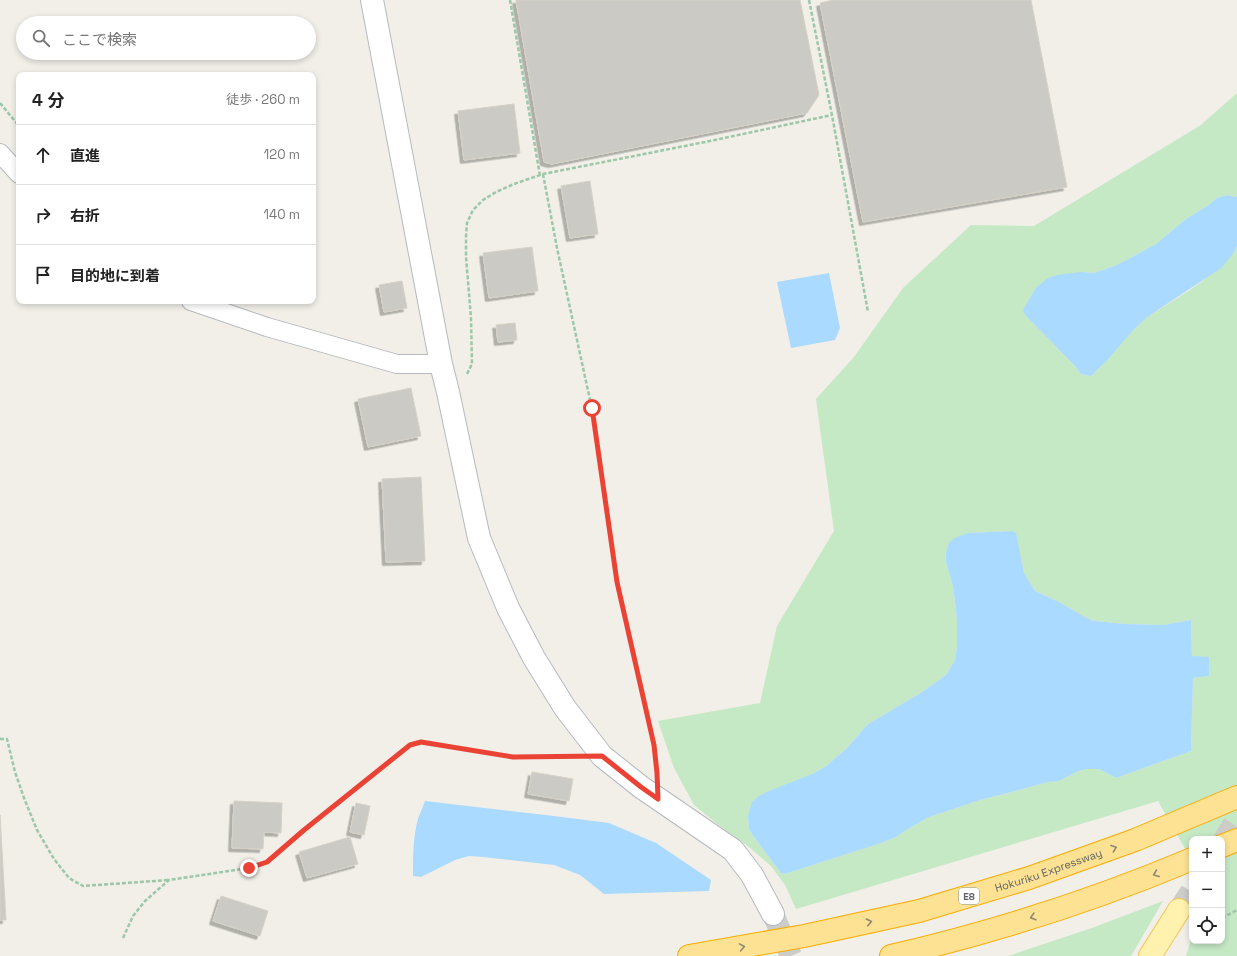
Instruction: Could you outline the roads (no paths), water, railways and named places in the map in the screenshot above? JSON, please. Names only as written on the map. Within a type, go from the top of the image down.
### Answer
[{"type":"highway","name":"Hokuriku Expressway","points":[[689,956],[804,936],[919,911],[1030,878],[1135,840],[1237,797]]},
{"type":"highway","points":[[1225,845],[1237,840]]},
{"type":"highway","points":[[891,956],[930,947],[1045,914],[1189,860]]},
{"type":"main road","points":[[1150,956],[1179,910]]},
{"type":"street","points":[[372,0],[441,364],[479,538],[508,608],[534,658],[561,701],[602,756],[641,787],[733,850],[752,875],[773,914]]},
{"type":"street","points":[[0,153],[16,171]]},
{"type":"street","points":[[200,304],[267,327],[397,364],[441,364]]},
{"type":"water","points":[[1227,195],[1237,197],[1237,246],[1233,254],[1221,268],[1146,318],[1091,376],[1081,374],[1026,316],[1023,310],[1036,288],[1048,278],[1057,275],[1082,272],[1094,273],[1117,265],[1156,244],[1186,219],[1217,198]]},
{"type":"water","points":[[829,273],[840,328],[835,340],[791,348],[777,282]]},
{"type":"water","points":[[1012,531],[1016,533],[1024,573],[1035,591],[1059,602],[1083,616],[1094,621],[1125,624],[1163,625],[1191,620],[1192,656],[1209,657],[1209,676],[1193,678],[1191,751],[1116,778],[1099,769],[1087,769],[1078,771],[1059,781],[1048,782],[980,800],[929,817],[896,837],[881,843],[785,874],[781,873],[749,830],[748,816],[752,802],[759,796],[769,791],[812,774],[825,767],[847,748],[868,724],[922,692],[946,675],[955,660],[957,647],[957,619],[953,586],[946,562],[946,553],[949,543],[954,538],[968,533]]},
{"type":"water","points":[[425,801],[609,823],[656,843],[711,880],[709,891],[604,894],[580,875],[554,865],[469,856],[455,860],[421,877],[413,876],[415,833],[418,819]]},
{"type":"tunnel","points":[[1225,838],[1237,819]]},
{"type":"tunnel","points":[[1179,910],[1189,895]]},
{"type":"tunnel","points":[[773,914],[791,956]]}]
